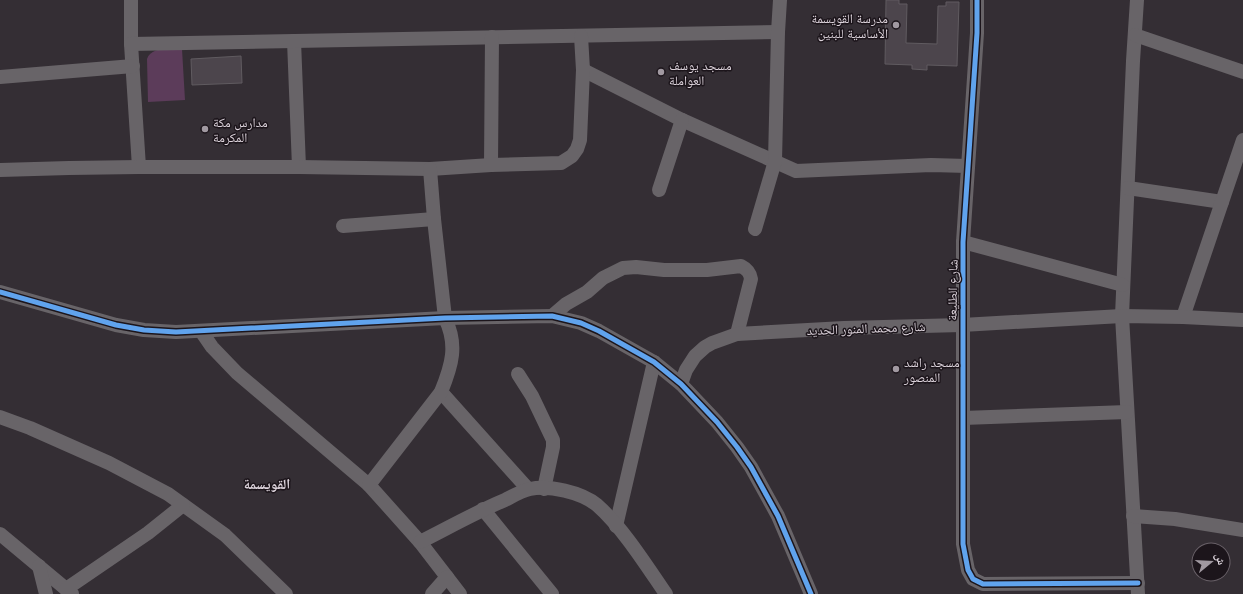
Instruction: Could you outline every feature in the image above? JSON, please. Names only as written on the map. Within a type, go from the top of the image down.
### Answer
[{"type":"street","points":[[130,0],[131,44],[139,167]]},
{"type":"street","points":[[756,229],[775,161],[780,0]]},
{"type":"street","name":"شارع الطليعة","points":[[977,0],[977,32],[963,242],[962,544],[968,570],[973,579],[983,584],[1138,588]]},
{"type":"street","points":[[1137,0],[1122,316],[1138,588]]},
{"type":"street","points":[[131,44],[778,32]]},
{"type":"street","points":[[1135,35],[1243,72]]},
{"type":"street","points":[[0,170],[139,167],[430,169],[491,165],[561,163],[572,156],[577,149],[580,140],[583,70],[581,36]]},
{"type":"street","points":[[491,165],[492,37]]},
{"type":"street","points":[[294,41],[299,167]]},
{"type":"street","points":[[0,76],[133,66]]},
{"type":"street","points":[[583,70],[682,120],[775,161],[785,167],[796,170],[931,165],[968,166]]},
{"type":"street","points":[[659,190],[682,120]]},
{"type":"street","points":[[1183,317],[1243,140]]},
{"type":"street","points":[[369,485],[441,392],[448,375],[452,355],[453,340],[450,328],[444,318],[430,169]]},
{"type":"street","points":[[1128,188],[1222,202]]},
{"type":"street","points":[[343,226],[434,219]]},
{"type":"street","points":[[963,242],[1123,285]]},
{"type":"street","points":[[552,316],[566,304],[587,292],[603,278],[623,268],[636,267],[664,270],[707,270],[741,266],[746,268],[751,279],[737,334]]},
{"type":"street","points":[[0,292],[116,325],[144,330],[176,332],[444,318],[552,316],[581,323],[654,362],[681,384],[717,422],[751,467],[778,516],[811,594]]},
{"type":"street","name":"شارع محمد المنور الحديد","points":[[681,384],[686,370],[695,356],[705,347],[712,342],[737,334],[844,328],[962,325],[1122,316],[1243,320]]},
{"type":"street","points":[[201,331],[216,351],[237,373],[369,485],[420,542],[460,594]]},
{"type":"street","points":[[616,526],[654,362]]},
{"type":"street","points":[[518,374],[532,396],[553,440],[553,447],[544,488]]},
{"type":"street","points":[[441,392],[528,490]]},
{"type":"street","points":[[963,418],[1127,412]]},
{"type":"street","points":[[0,417],[30,428],[109,463],[168,494],[225,535],[286,594]]},
{"type":"street","points":[[420,542],[483,509],[528,490],[544,488],[567,491],[579,494],[596,504],[640,556],[666,594]]},
{"type":"street","points":[[0,534],[69,591],[148,533],[183,504]]},
{"type":"street","points":[[483,509],[552,594]]},
{"type":"street","points":[[1133,516],[1242,526]]},
{"type":"street","points":[[39,566],[46,594]]},
{"type":"street","points":[[432,594],[447,577]]},
{"type":"shaded area","points":[[162,49],[182,49],[185,100],[148,102],[147,59],[149,55]]},
{"type":"building","name":"مدرسة القويسمة الأساسية للبنين","points":[[886,0],[899,0],[899,4],[907,4],[906,43],[937,44],[938,6],[946,6],[946,2],[959,2],[957,66],[927,65],[927,70],[912,69],[912,65],[885,64]]},
{"type":"building","points":[[241,56],[242,83],[192,85],[191,59]]},
{"type":"cycle path","points":[[977,0],[977,33],[963,242],[963,544],[968,570],[973,579],[983,584],[1138,583]]},
{"type":"cycle path","points":[[0,292],[116,325],[144,330],[176,332],[445,318],[552,316],[581,323],[599,331],[654,362],[681,384],[717,422],[751,467],[778,516],[811,594]]},
{"type":"place","name":"مدرسة القويسمة الأساسية للبنين","points":[[896,25]]},
{"type":"place","name":"مسجد يوسف العواملة","points":[[661,72]]},
{"type":"place","name":"مدارس مكة المكرمة","points":[[205,129]]},
{"type":"place","name":"مسجد راشد المنصور","points":[[896,369]]},
{"type":"district","name":"القويسمة","points":[[267,484]]}]
